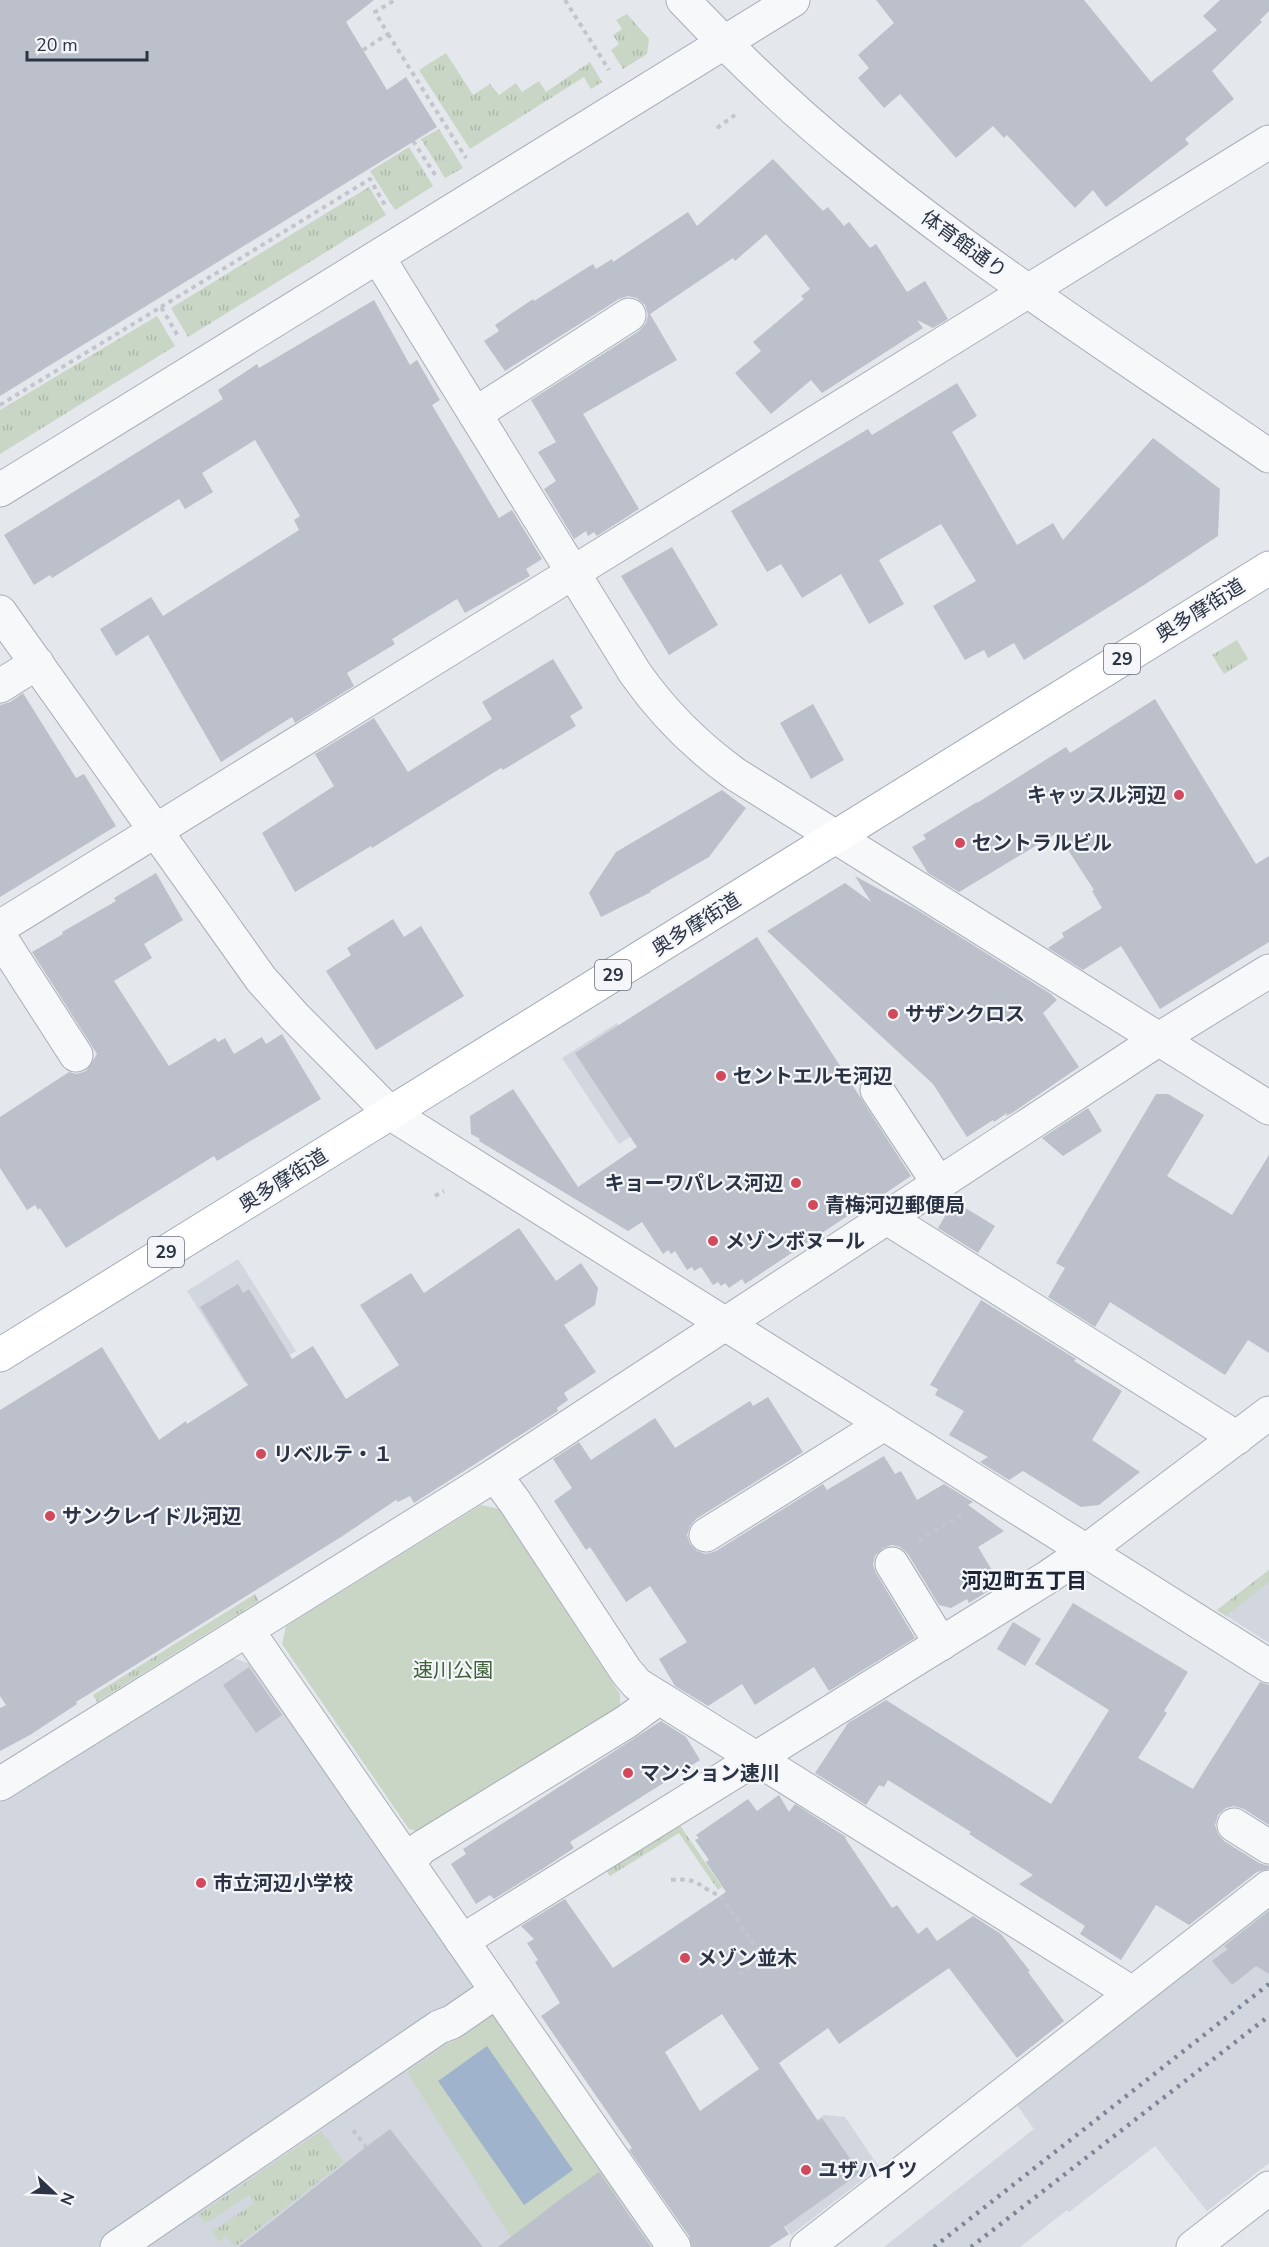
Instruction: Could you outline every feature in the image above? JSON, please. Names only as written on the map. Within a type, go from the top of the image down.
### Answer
[{"type":"main road","name":"奥多摩街道","points":[[0,1355],[1269,568]]},
{"type":"street","name":"体育館通り","points":[[683,0],[724,43],[790,105],[853,160],[913,207],[1269,456]]},
{"type":"street","points":[[0,489],[794,0]]},
{"type":"street","points":[[0,927],[1269,142]]},
{"type":"street","points":[[378,257],[635,673],[681,730],[735,774],[1269,1108]]},
{"type":"street","points":[[475,414],[630,315]]},
{"type":"street","points":[[0,612],[261,979],[294,1016],[390,1113],[1269,1666]]},
{"type":"street","points":[[0,686],[37,663]]},
{"type":"street","points":[[0,937],[76,1055]]},
{"type":"street","points":[[0,1784],[495,1476],[1159,1039],[1269,971]]},
{"type":"street","points":[[877,1090],[939,1184]]},
{"type":"street","points":[[887,1218],[1237,1438]]},
{"type":"street","points":[[462,1941],[941,1644],[1086,1551],[1269,1413]]},
{"type":"street","points":[[706,1535],[884,1424]]},
{"type":"street","points":[[495,1476],[515,1502],[626,1671],[637,1684],[1132,1993]]},
{"type":"street","points":[[891,1564],[941,1644]]},
{"type":"street","points":[[247,1630],[674,2247]]},
{"type":"street","points":[[409,1862],[422,1848],[626,1722],[659,1698]]},
{"type":"street","points":[[1234,1825],[1269,1847]]},
{"type":"street","points":[[807,2247],[1269,1887]]},
{"type":"street","points":[[117,2247],[497,1991]]},
{"type":"street","points":[[1201,2245],[1269,2188]]},
{"type":"path","points":[[394,0],[375,12],[470,164]]},
{"type":"path","points":[[565,0],[612,76]]},
{"type":"path","points":[[363,50],[388,34]]},
{"type":"path","points":[[717,128],[735,115]]},
{"type":"path","points":[[413,141],[439,182]]},
{"type":"path","points":[[0,405],[370,178],[390,213]]},
{"type":"path","points":[[161,307],[181,342]]},
{"type":"path","points":[[891,1564],[898,1554],[976,1506],[987,1489]]},
{"type":"path","points":[[671,1880],[686,1879],[700,1883],[721,1896],[763,1958],[737,1976]]},
{"type":"path","points":[[349,2125],[366,2147]]},
{"type":"shaded area","points":[[617,1023],[673,1108],[619,1144],[562,1058]]},
{"type":"shaded area","points":[[238,1259],[296,1351],[245,1383],[187,1291]]},
{"type":"shaded area","points":[[1269,1570],[1269,1643],[1217,1610]]},
{"type":"shaded area","name":"市立河辺小学校","points":[[233,1658],[251,1664],[653,2247],[0,2247],[0,1803]]},
{"type":"shaded area","points":[[1269,1907],[1269,2163],[1207,2211],[1155,2146],[1020,2247],[884,2247],[1034,2129],[1017,2105]]},
{"type":"shaded area","name":"ユザハイツ","points":[[824,2115],[845,2117],[879,2167],[791,2235],[746,2169]]},
{"type":"green space","points":[[627,14],[649,39],[647,54],[623,69],[611,50],[619,44],[613,35],[622,29],[616,20]]},
{"type":"green space","points":[[446,53],[473,95],[490,84],[499,95],[516,83],[522,92],[539,81],[546,92],[590,62],[602,82],[591,89],[584,77],[470,149],[419,70]]},
{"type":"green space","points":[[439,129],[463,168],[445,178],[421,139]]},
{"type":"green space","points":[[409,147],[433,186],[395,210],[370,171]]},
{"type":"green space","points":[[369,187],[386,215],[188,337],[171,308]]},
{"type":"green space","points":[[157,316],[175,346],[0,454],[0,410]]},
{"type":"green space","points":[[1237,640],[1248,659],[1224,674],[1212,655]]},
{"type":"green space","name":"速川公園","points":[[481,1505],[499,1509],[620,1694],[620,1714],[418,1831],[409,1829],[282,1644],[286,1626]]},
{"type":"green space","points":[[1269,1570],[1269,1582],[1226,1616],[1217,1610]]},
{"type":"green space","points":[[255,1594],[259,1601],[97,1702],[93,1695]]},
{"type":"green space","points":[[679,1824],[722,1887],[718,1890],[679,1833],[610,1876],[605,1869]]},
{"type":"green space","points":[[492,2014],[617,2194],[602,2205],[514,2242],[407,2072]]},
{"type":"green space","points":[[321,2131],[344,2162],[235,2247],[226,2236],[219,2242],[212,2232],[254,2203],[249,2195],[205,2224],[198,2215]]},
{"type":"water","points":[[487,2046],[573,2170],[524,2205],[438,2081]]},
{"type":"building","points":[[0,0],[374,0],[346,22],[387,90],[406,77],[437,127],[0,396]]},
{"type":"building","points":[[876,0],[1084,0],[1151,82],[1217,30],[1203,16],[1220,0],[1269,0],[1269,11],[1260,20],[1262,22],[1212,71],[1234,99],[1185,139],[1189,144],[1106,207],[1093,190],[1075,208],[1007,135],[1004,138],[993,126],[956,158],[900,94],[884,108],[858,78],[869,68],[858,55],[894,23]]},
{"type":"building","points":[[773,159],[823,211],[828,207],[844,226],[849,222],[870,248],[876,244],[907,292],[925,281],[948,319],[933,328],[917,320],[923,328],[822,393],[811,380],[771,414],[735,373],[761,351],[753,342],[804,299],[801,296],[810,289],[766,234],[735,261],[733,258],[650,314],[677,360],[583,414],[639,509],[597,536],[594,532],[588,536],[586,531],[574,539],[544,489],[556,481],[538,452],[556,442],[531,400],[639,331],[646,323],[648,315],[645,305],[637,298],[628,296],[619,299],[505,371],[484,341],[499,331],[495,325],[533,299],[534,301],[593,264],[596,269],[612,259],[613,262],[688,212],[697,226]]},
{"type":"building","points":[[374,300],[410,365],[417,360],[440,400],[432,405],[499,518],[512,510],[542,559],[526,569],[530,576],[465,613],[457,599],[392,639],[395,644],[347,673],[354,686],[295,723],[292,717],[221,762],[148,635],[116,656],[100,629],[151,597],[163,616],[299,530],[294,520],[300,516],[255,440],[202,473],[213,492],[185,509],[179,499],[52,578],[50,575],[34,585],[4,535],[223,399],[218,390],[257,364],[259,368]]},
{"type":"building","points":[[957,383],[977,416],[952,432],[1017,545],[1053,523],[1063,540],[1153,438],[1220,489],[1218,536],[1024,660],[1014,643],[988,658],[984,650],[965,660],[933,606],[976,581],[941,524],[879,560],[904,604],[869,624],[841,574],[802,598],[781,564],[767,572],[731,511],[868,429],[872,435]]},
{"type":"building","points":[[672,547],[718,625],[669,655],[621,576]]},
{"type":"building","points":[[553,659],[583,708],[570,716],[576,726],[503,770],[501,768],[372,848],[371,846],[295,892],[262,833],[334,786],[315,754],[374,718],[408,772],[492,719],[482,702]]},
{"type":"building","points":[[23,693],[76,778],[84,774],[116,826],[0,897],[0,705],[10,702]]},
{"type":"building","points":[[1155,699],[1256,864],[1269,856],[1269,942],[1160,1009],[1121,946],[1083,970],[1048,948],[1064,937],[1062,933],[1102,908],[1092,891],[1094,890],[1057,833],[959,892],[928,873],[912,847],[926,839],[923,835],[1066,747],[1070,753]]},
{"type":"building","points":[[813,704],[844,760],[811,779],[780,723]]},
{"type":"building","points":[[722,790],[746,808],[709,857],[651,892],[601,917],[589,893],[616,852]]},
{"type":"building","points":[[156,873],[183,920],[144,944],[152,958],[114,981],[169,1066],[215,1038],[218,1042],[225,1038],[234,1054],[262,1037],[266,1044],[282,1034],[321,1099],[217,1161],[214,1156],[66,1248],[40,1208],[38,1210],[35,1205],[27,1210],[0,1168],[0,1117],[69,1072],[77,1074],[86,1071],[97,1054],[32,952],[116,901],[114,898]]},
{"type":"building","points":[[855,876],[919,911],[1051,994],[1057,1000],[1043,1013],[1079,1067],[1012,1113],[1006,1116],[1007,1113],[994,1122],[993,1120],[967,1137],[933,1084],[767,931],[845,883],[871,902]]},
{"type":"building","points":[[393,919],[404,937],[421,926],[464,996],[376,1050],[326,971],[351,955],[347,948]]},
{"type":"building","points":[[757,937],[911,1176],[745,1284],[742,1279],[729,1288],[725,1283],[721,1286],[718,1282],[713,1285],[701,1267],[694,1271],[692,1267],[687,1270],[675,1251],[671,1254],[668,1250],[663,1254],[642,1222],[628,1231],[479,1141],[480,1139],[471,1134],[470,1116],[513,1089],[578,1187],[637,1147],[575,1053]]},
{"type":"building","points":[[1156,1094],[1168,1094],[1204,1115],[1167,1176],[1232,1215],[1269,1155],[1269,1353],[1248,1340],[1225,1375],[1110,1302],[1095,1327],[1048,1297],[1065,1268],[1056,1263]]},
{"type":"building","points":[[1088,1108],[1102,1131],[1063,1156],[1042,1138]]},
{"type":"building","points":[[954,1201],[995,1226],[978,1253],[938,1228]]},
{"type":"building","points":[[519,1228],[556,1281],[581,1263],[598,1288],[595,1305],[564,1325],[596,1372],[564,1393],[568,1400],[557,1408],[558,1411],[414,1503],[410,1496],[398,1502],[396,1500],[341,1537],[76,1702],[77,1704],[30,1735],[0,1751],[0,1708],[6,1705],[0,1696],[0,1410],[102,1347],[159,1440],[186,1421],[187,1424],[248,1385],[200,1307],[238,1284],[243,1293],[249,1289],[292,1359],[313,1346],[346,1399],[399,1365],[360,1305],[411,1273],[424,1293]]},
{"type":"building","points":[[981,1300],[1076,1359],[1074,1361],[1122,1391],[1092,1440],[1140,1472],[1099,1505],[1081,1507],[1023,1471],[1009,1480],[980,1462],[988,1457],[949,1435],[964,1411],[935,1395],[938,1389],[930,1385]]},
{"type":"building","points":[[768,1397],[803,1452],[696,1519],[687,1535],[690,1544],[697,1551],[706,1554],[716,1551],[823,1484],[827,1490],[884,1456],[895,1474],[901,1471],[917,1500],[944,1484],[973,1502],[968,1505],[1004,1531],[978,1547],[995,1575],[995,1587],[969,1603],[967,1599],[951,1608],[939,1605],[908,1554],[900,1547],[892,1545],[883,1548],[875,1556],[873,1565],[915,1638],[829,1691],[814,1667],[755,1705],[742,1684],[708,1706],[675,1686],[659,1659],[687,1642],[650,1586],[626,1602],[590,1547],[586,1550],[554,1501],[572,1488],[553,1459],[579,1442],[591,1460],[655,1418],[675,1448],[750,1401],[753,1406]]},
{"type":"building","points":[[1073,1603],[1188,1672],[1164,1711],[1167,1713],[1138,1758],[1193,1789],[1260,1682],[1269,1685],[1269,1825],[1244,1809],[1234,1806],[1226,1808],[1218,1815],[1215,1825],[1224,1841],[1259,1863],[1269,1866],[1269,1869],[1257,1872],[1189,1925],[1156,1905],[1121,1960],[1080,1934],[1085,1926],[1019,1884],[1033,1875],[969,1834],[971,1832],[888,1780],[884,1787],[879,1785],[866,1805],[815,1773],[848,1723],[886,1700],[1051,1804],[1109,1710],[1035,1664]]},
{"type":"building","points":[[1013,1622],[1041,1639],[1025,1666],[997,1649]]},
{"type":"building","points":[[249,1667],[282,1715],[256,1733],[223,1685]]},
{"type":"building","points":[[661,1721],[686,1737],[700,1760],[570,1842],[574,1848],[544,1868],[494,1899],[490,1895],[476,1904],[451,1864],[466,1854],[463,1849]]},
{"type":"building","points":[[779,1795],[789,1812],[795,1804],[846,1837],[892,1908],[897,1905],[918,1934],[927,1927],[937,1941],[973,1916],[1001,1934],[1064,2021],[1017,2058],[949,1968],[839,2044],[828,2028],[779,2063],[818,2121],[822,2118],[860,2173],[784,2227],[789,2234],[769,2247],[692,2247],[689,2236],[629,2150],[632,2148],[541,2016],[560,2003],[535,1962],[538,1960],[527,1943],[534,1939],[521,1926],[565,1899],[613,1968],[726,1892],[706,1862],[709,1860],[695,1840],[699,1838],[696,1835],[748,1799],[757,1811]],"holes":[[[722,2014],[759,2069],[700,2111],[665,2052]]]},
{"type":"building","points":[[1269,1911],[1269,1974],[1256,1966],[1232,1985],[1212,1961],[1228,1949],[1224,1946]]},
{"type":"building","points":[[390,2129],[483,2247],[239,2247],[366,2147]]},
{"type":"building","points":[[599,2172],[651,2247],[498,2247],[562,2198]]},
{"type":"railway","points":[[934,2247],[1269,1984]]},
{"type":"railway","points":[[971,2247],[1269,2016]]},
{"type":"place","name":"キャッスル河辺","points":[[1179,795]]},
{"type":"place","name":"セントラルビル","points":[[960,843]]},
{"type":"place","name":"サザンクロス","points":[[893,1014]]},
{"type":"place","name":"セントエルモ河辺","points":[[721,1076]]},
{"type":"place","name":"キョーワパレス河辺","points":[[796,1183]]},
{"type":"place","name":"青梅河辺郵便局","points":[[813,1205]]},
{"type":"place","name":"メゾンボヌール","points":[[713,1241]]},
{"type":"place","name":"リベルテ・１","points":[[261,1454]]},
{"type":"place","name":"サンクレイドル河辺","points":[[50,1516]]},
{"type":"place","name":"マンション速川","points":[[628,1773]]},
{"type":"place","name":"市立河辺小学校","points":[[201,1883]]},
{"type":"place","name":"メゾン並木","points":[[685,1958]]},
{"type":"place","name":"ユザハイツ","points":[[806,2170]]},
{"type":"district","name":"河辺町五丁目","points":[[1024,1581]]}]
